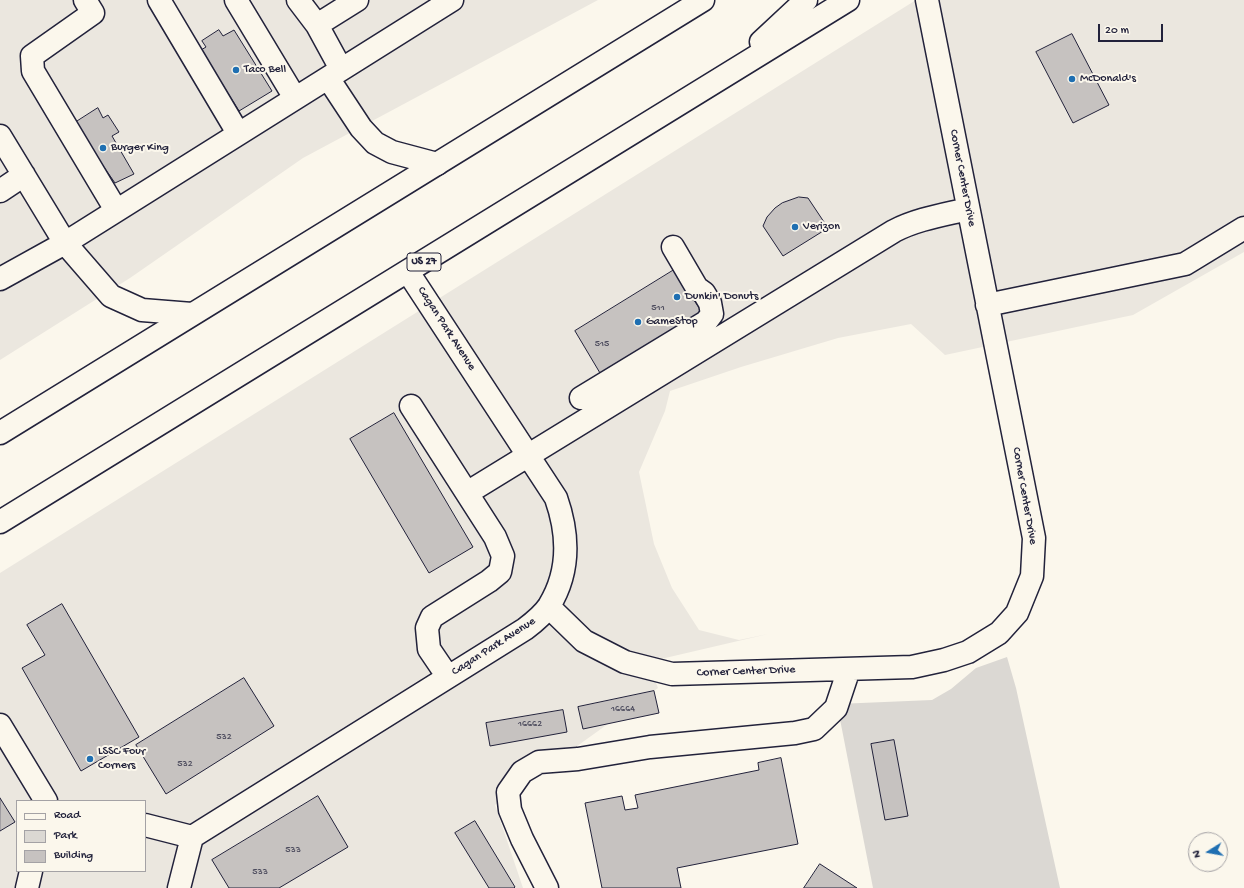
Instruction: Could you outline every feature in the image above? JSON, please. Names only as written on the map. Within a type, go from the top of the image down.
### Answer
[{"type":"main road","points":[[159,0],[238,133]]},
{"type":"main road","points":[[236,0],[295,98]]},
{"type":"main road","points":[[298,0],[335,9]]},
{"type":"main road","points":[[314,0],[335,9]]},
{"type":"main road","points":[[0,279],[65,243],[452,0]]},
{"type":"main road","points":[[0,433],[703,0]]},
{"type":"main road","points":[[728,73],[806,0]]},
{"type":"main road","name":"US 27","points":[[0,522],[848,0]]},
{"type":"main road","name":"Corner Center Drive","points":[[549,607],[584,641],[625,662],[672,674],[912,667],[944,660],[968,652],[999,633],[1017,613],[1032,576],[1034,538],[927,0]]},
{"type":"main road","points":[[89,6],[32,56],[33,71],[116,210]]},
{"type":"main road","points":[[335,9],[334,74],[361,128],[375,143],[392,152],[437,164]]},
{"type":"main road","points":[[0,136],[65,243],[111,296],[142,310],[192,314]]},
{"type":"main road","points":[[0,191],[24,175]]},
{"type":"main road","points":[[467,494],[899,229],[926,218],[968,209]]},
{"type":"main road","points":[[987,305],[1185,264],[1244,228]]},
{"type":"main road","points":[[581,398],[706,322],[712,314],[710,303],[704,293],[697,288],[673,247]]},
{"type":"main road","name":"Cagan Park Avenue","points":[[192,837],[525,630],[549,607],[557,590],[563,572],[566,552],[566,533],[556,498],[408,272]]},
{"type":"main road","points":[[411,406],[495,537],[504,556],[500,572],[489,581],[432,617],[427,628],[429,649],[448,677]]},
{"type":"main road","points":[[547,888],[522,839],[510,810],[508,792],[522,772],[539,762],[578,758],[650,747],[795,733],[814,729],[836,708],[849,669]]},
{"type":"main road","points":[[0,725],[46,800]]},
{"type":"main road","points":[[146,825],[192,837],[179,888]]},
{"type":"main road","points":[[27,888],[31,872]]},
{"type":"shaded area","points":[[0,0],[598,0],[303,158],[130,278],[0,360]]},
{"type":"shaded area","points":[[916,0],[1244,0],[1244,252],[1133,315],[945,355],[911,324],[838,338],[741,367],[670,391],[665,411],[639,472],[654,544],[672,588],[699,630],[739,640],[768,634],[648,662],[658,688],[495,805],[523,888],[0,888],[0,573]]},
{"type":"green space","points":[[1007,657],[1016,688],[1060,888],[873,888],[837,704],[932,700],[951,689],[976,668]]},
{"type":"building","name":"Taco Bell","points":[[219,30],[223,36],[234,30],[272,91],[239,111],[201,50],[206,47],[202,41]]},
{"type":"building","name":"McDonald's","points":[[1072,34],[1109,105],[1073,123],[1036,52]]},
{"type":"building","name":"Burger King","points":[[98,108],[103,118],[108,115],[119,132],[112,136],[134,174],[115,183],[99,160],[96,162],[73,124]]},
{"type":"building","name":"Verizon","points":[[799,197],[808,198],[828,228],[783,256],[763,226],[767,217],[775,208],[782,203]]},
{"type":"building","points":[[674,270],[702,312],[600,373],[575,331]]},
{"type":"building","points":[[394,413],[473,547],[429,573],[350,439]]},
{"type":"building","points":[[62,604],[139,737],[81,771],[22,668],[45,655],[27,625]]},
{"type":"building","points":[[244,678],[274,726],[166,794],[136,745]]},
{"type":"building","points":[[654,691],[659,713],[583,729],[578,707]]},
{"type":"building","points":[[563,710],[567,732],[490,746],[486,723]]},
{"type":"building","points":[[894,740],[908,816],[885,820],[871,744]]},
{"type":"building","points":[[781,758],[798,844],[677,868],[681,888],[602,888],[585,803],[622,796],[625,810],[638,808],[635,795],[759,770],[758,763]]},
{"type":"building","points":[[318,796],[348,847],[279,888],[229,888],[212,860]]},
{"type":"building","points":[[0,798],[15,822],[0,831]]},
{"type":"building","points":[[475,821],[515,887],[514,888],[489,888],[455,833]]},
{"type":"building","points":[[820,864],[857,888],[804,888]]},
{"type":"place","name":"Taco Bell","points":[[236,70]]},
{"type":"place","name":"McDonald's","points":[[1072,79]]},
{"type":"place","name":"Burger King","points":[[103,148]]},
{"type":"place","name":"Verizon","points":[[795,227]]},
{"type":"place","name":"Dunkin' Donuts","points":[[677,297]]},
{"type":"place","name":"GameStop","points":[[638,322]]},
{"type":"place","name":"LSSC Four Corners","points":[[90,759]]}]
